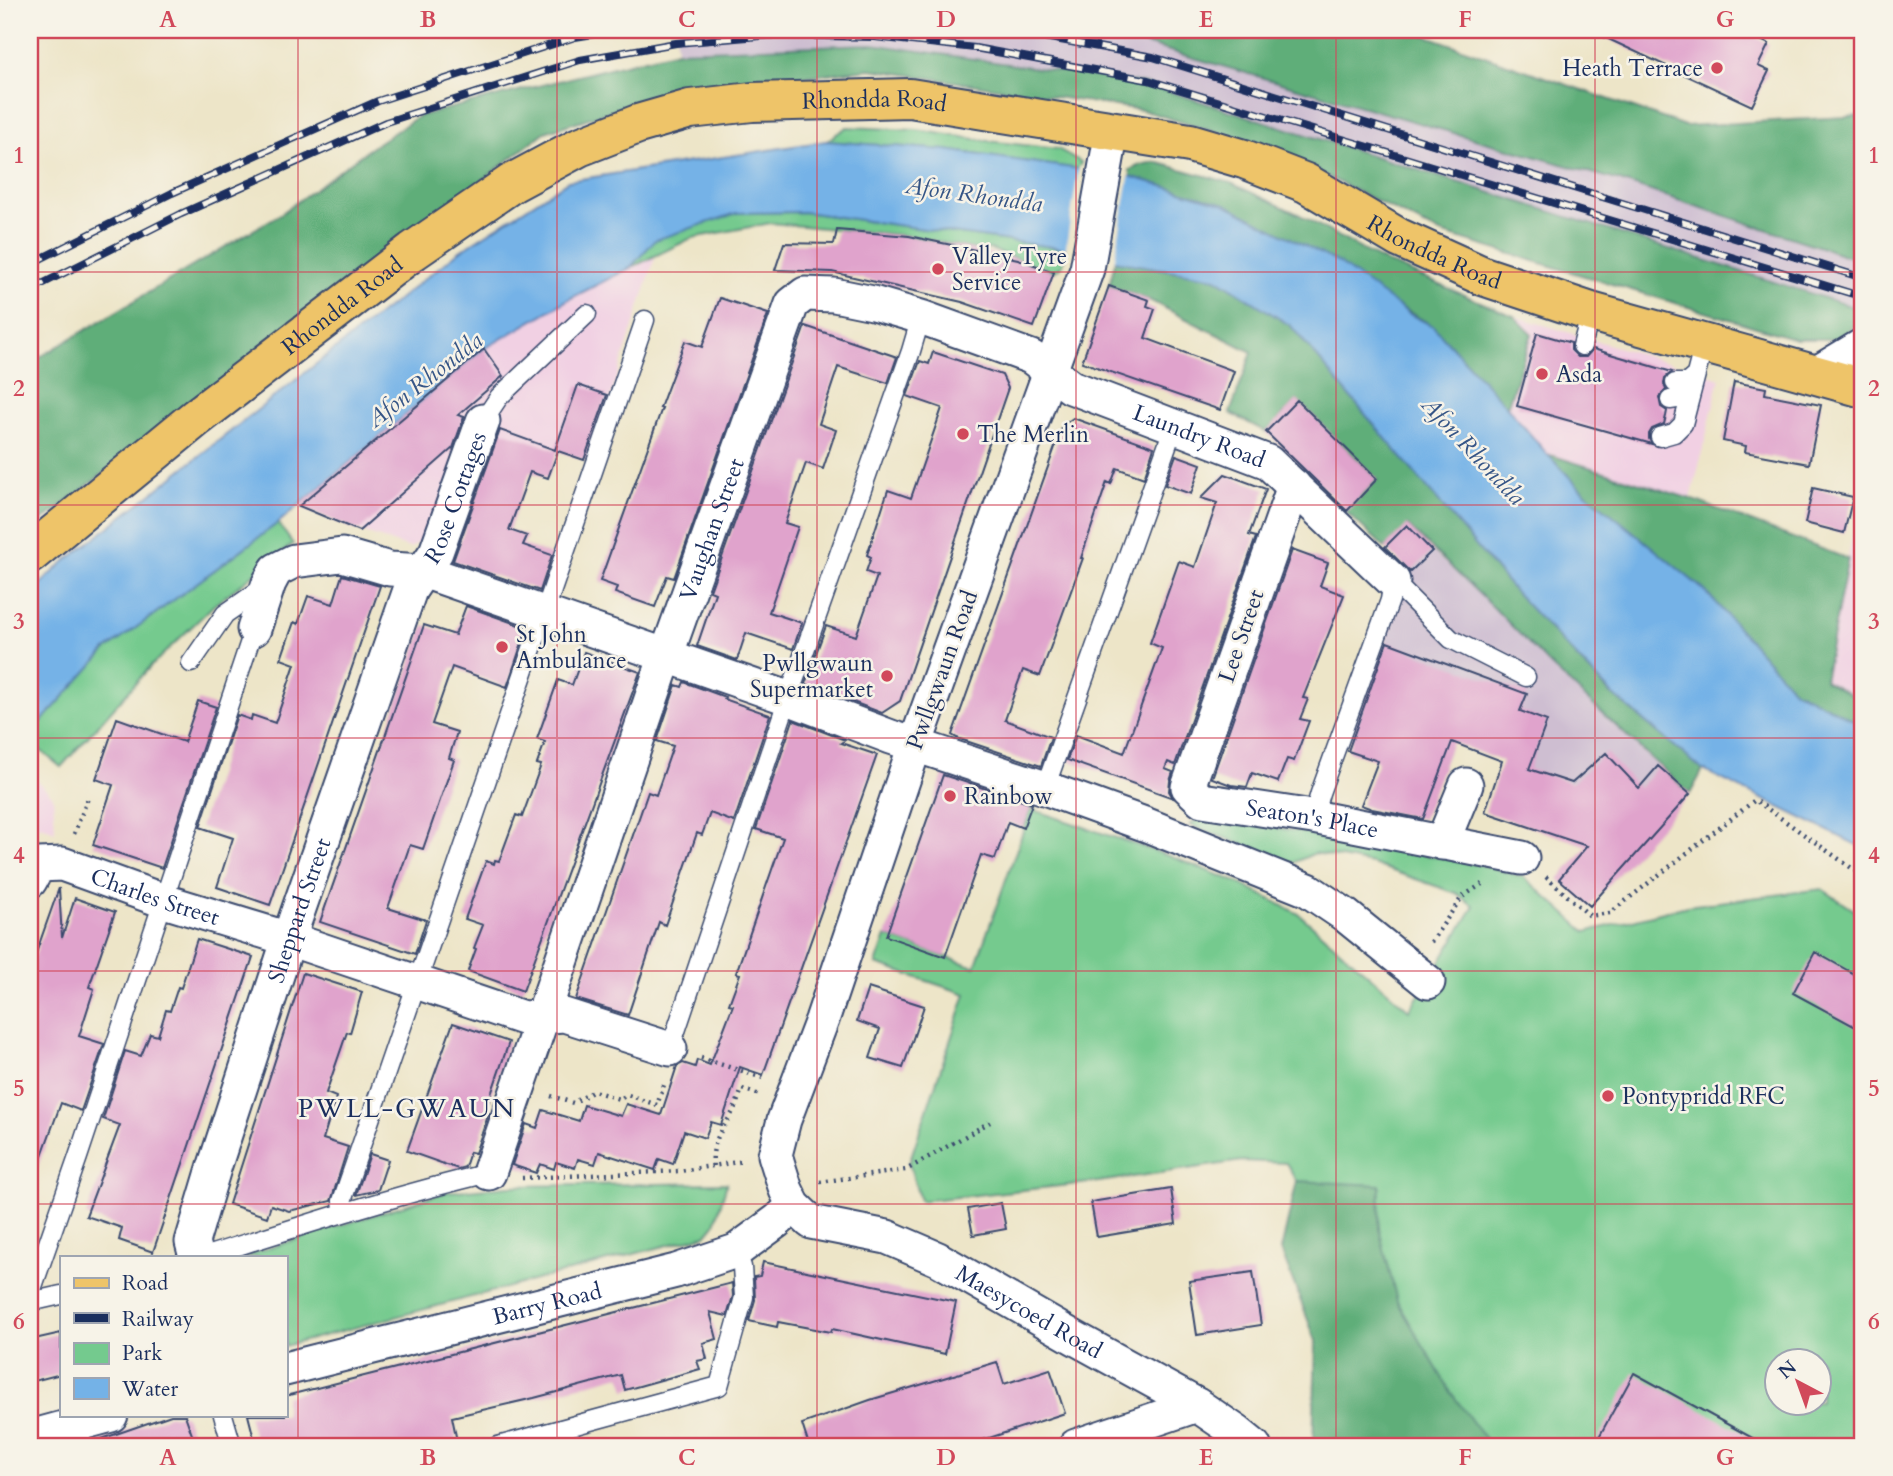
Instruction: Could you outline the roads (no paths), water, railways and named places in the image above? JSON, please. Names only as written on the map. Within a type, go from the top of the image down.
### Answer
[{"type":"main road","name":"Rhondda Road","points":[[30,554],[197,417],[414,251],[512,183],[579,147],[626,128],[690,109],[752,102],[910,98],[1109,148],[1190,142],[1306,183],[1399,237],[1587,329],[1684,385],[1815,374],[1863,388]]},
{"type":"street","name":"Pwllgwaun Road","points":[[790,1198],[775,1155],[784,1120],[822,1020],[915,745],[1087,269],[1109,148]]},
{"type":"street","name":"Vaughan Street","points":[[489,1174],[666,656],[792,304],[805,294],[834,295],[873,303],[921,317],[1031,357],[1050,371]]},
{"type":"street","points":[[1815,374],[1863,345]]},
{"type":"street","name":"Laundry Road","points":[[1050,371],[1071,387],[1268,462],[1393,581]]},
{"type":"street","name":"Rose Cottages","points":[[423,571],[436,552],[483,421]]},
{"type":"street","name":"Lee Street","points":[[1188,787],[1294,486]]},
{"type":"street","points":[[254,629],[276,570],[294,561],[342,555],[390,569],[423,571],[915,745],[1045,788],[1147,825],[1308,890],[1345,915],[1420,975]]},
{"type":"street","name":"Sheppard Street","points":[[196,1256],[192,1242],[289,939],[410,590],[423,571]]},
{"type":"street","points":[[1442,844],[1466,785]]},
{"type":"street","name":"Seaton's Place","points":[[1188,787],[1202,800],[1313,817],[1522,858]]},
{"type":"street","name":"Charles Street","points":[[33,866],[62,864],[164,901],[289,939],[523,1018],[564,1015],[670,1049]]},
{"type":"street","name":"Barry Road","points":[[287,1368],[676,1271],[736,1251],[777,1221],[790,1198]]},
{"type":"street","name":"Maesycoed Road","points":[[790,1198],[811,1222],[887,1237],[938,1259],[1197,1405],[1254,1446]]},
{"type":"street","points":[[1076,1446],[1197,1405]]},
{"type":"street","points":[[30,1437],[107,1416]]},
{"type":"lane","points":[[483,421],[499,397],[587,314]]},
{"type":"lane","points":[[670,1049],[788,698],[921,317]]},
{"type":"lane","points":[[344,1212],[342,1201],[645,320]]},
{"type":"lane","points":[[1660,437],[1674,433],[1683,424],[1686,412],[1676,417],[1684,385]]},
{"type":"lane","points":[[1045,788],[1174,426]]},
{"type":"lane","points":[[1393,581],[1451,639],[1526,677]]},
{"type":"lane","points":[[1313,817],[1390,600],[1393,581]]},
{"type":"lane","points":[[191,663],[225,614],[269,583]]},
{"type":"lane","points":[[30,1295],[254,629]]},
{"type":"lane","points":[[206,1256],[344,1212],[489,1174]]},
{"type":"lane","points":[[498,1446],[719,1387],[744,1297],[742,1267],[736,1251]]},
{"type":"lane","points":[[30,1302],[60,1294]]},
{"type":"lane","points":[[223,1416],[232,1446]]},
{"type":"water","name":"Afon Rhondda","points":[[826,141],[946,150],[1129,176],[1225,204],[1339,263],[1411,315],[1433,326],[1581,489],[1705,591],[1793,689],[1863,725],[1863,848],[1703,770],[1610,692],[1514,591],[1291,326],[1216,278],[1115,261],[1066,249],[804,212],[737,213],[655,240],[630,268],[571,298],[484,349],[278,523],[106,650],[30,734],[30,594],[63,563],[460,251],[568,181]]},
{"type":"railway","points":[[30,264],[172,193],[378,101],[575,37],[618,30]]},
{"type":"railway","points":[[1005,30],[1153,57],[1863,278]]},
{"type":"railway","points":[[30,290],[181,214],[386,122],[580,60],[676,43],[772,35],[875,37],[975,48],[1148,80],[1863,297]]},
{"type":"place","name":"Heath Terrace","points":[[1717,68]]},
{"type":"place","name":"Valley Tyre Service","points":[[938,269]]},
{"type":"place","name":"Asda","points":[[1542,374]]},
{"type":"place","name":"The Merlin","points":[[963,434]]},
{"type":"place","name":"St John Ambulance","points":[[502,647]]},
{"type":"place","name":"Pwllgwaun Supermarket","points":[[887,676]]},
{"type":"place","name":"Rainbow","points":[[950,796]]},
{"type":"place","name":"Pontypridd RFC","points":[[1608,1096]]},
{"type":"district","name":"PWLL-GWAUN","points":[[407,1108]]}]
